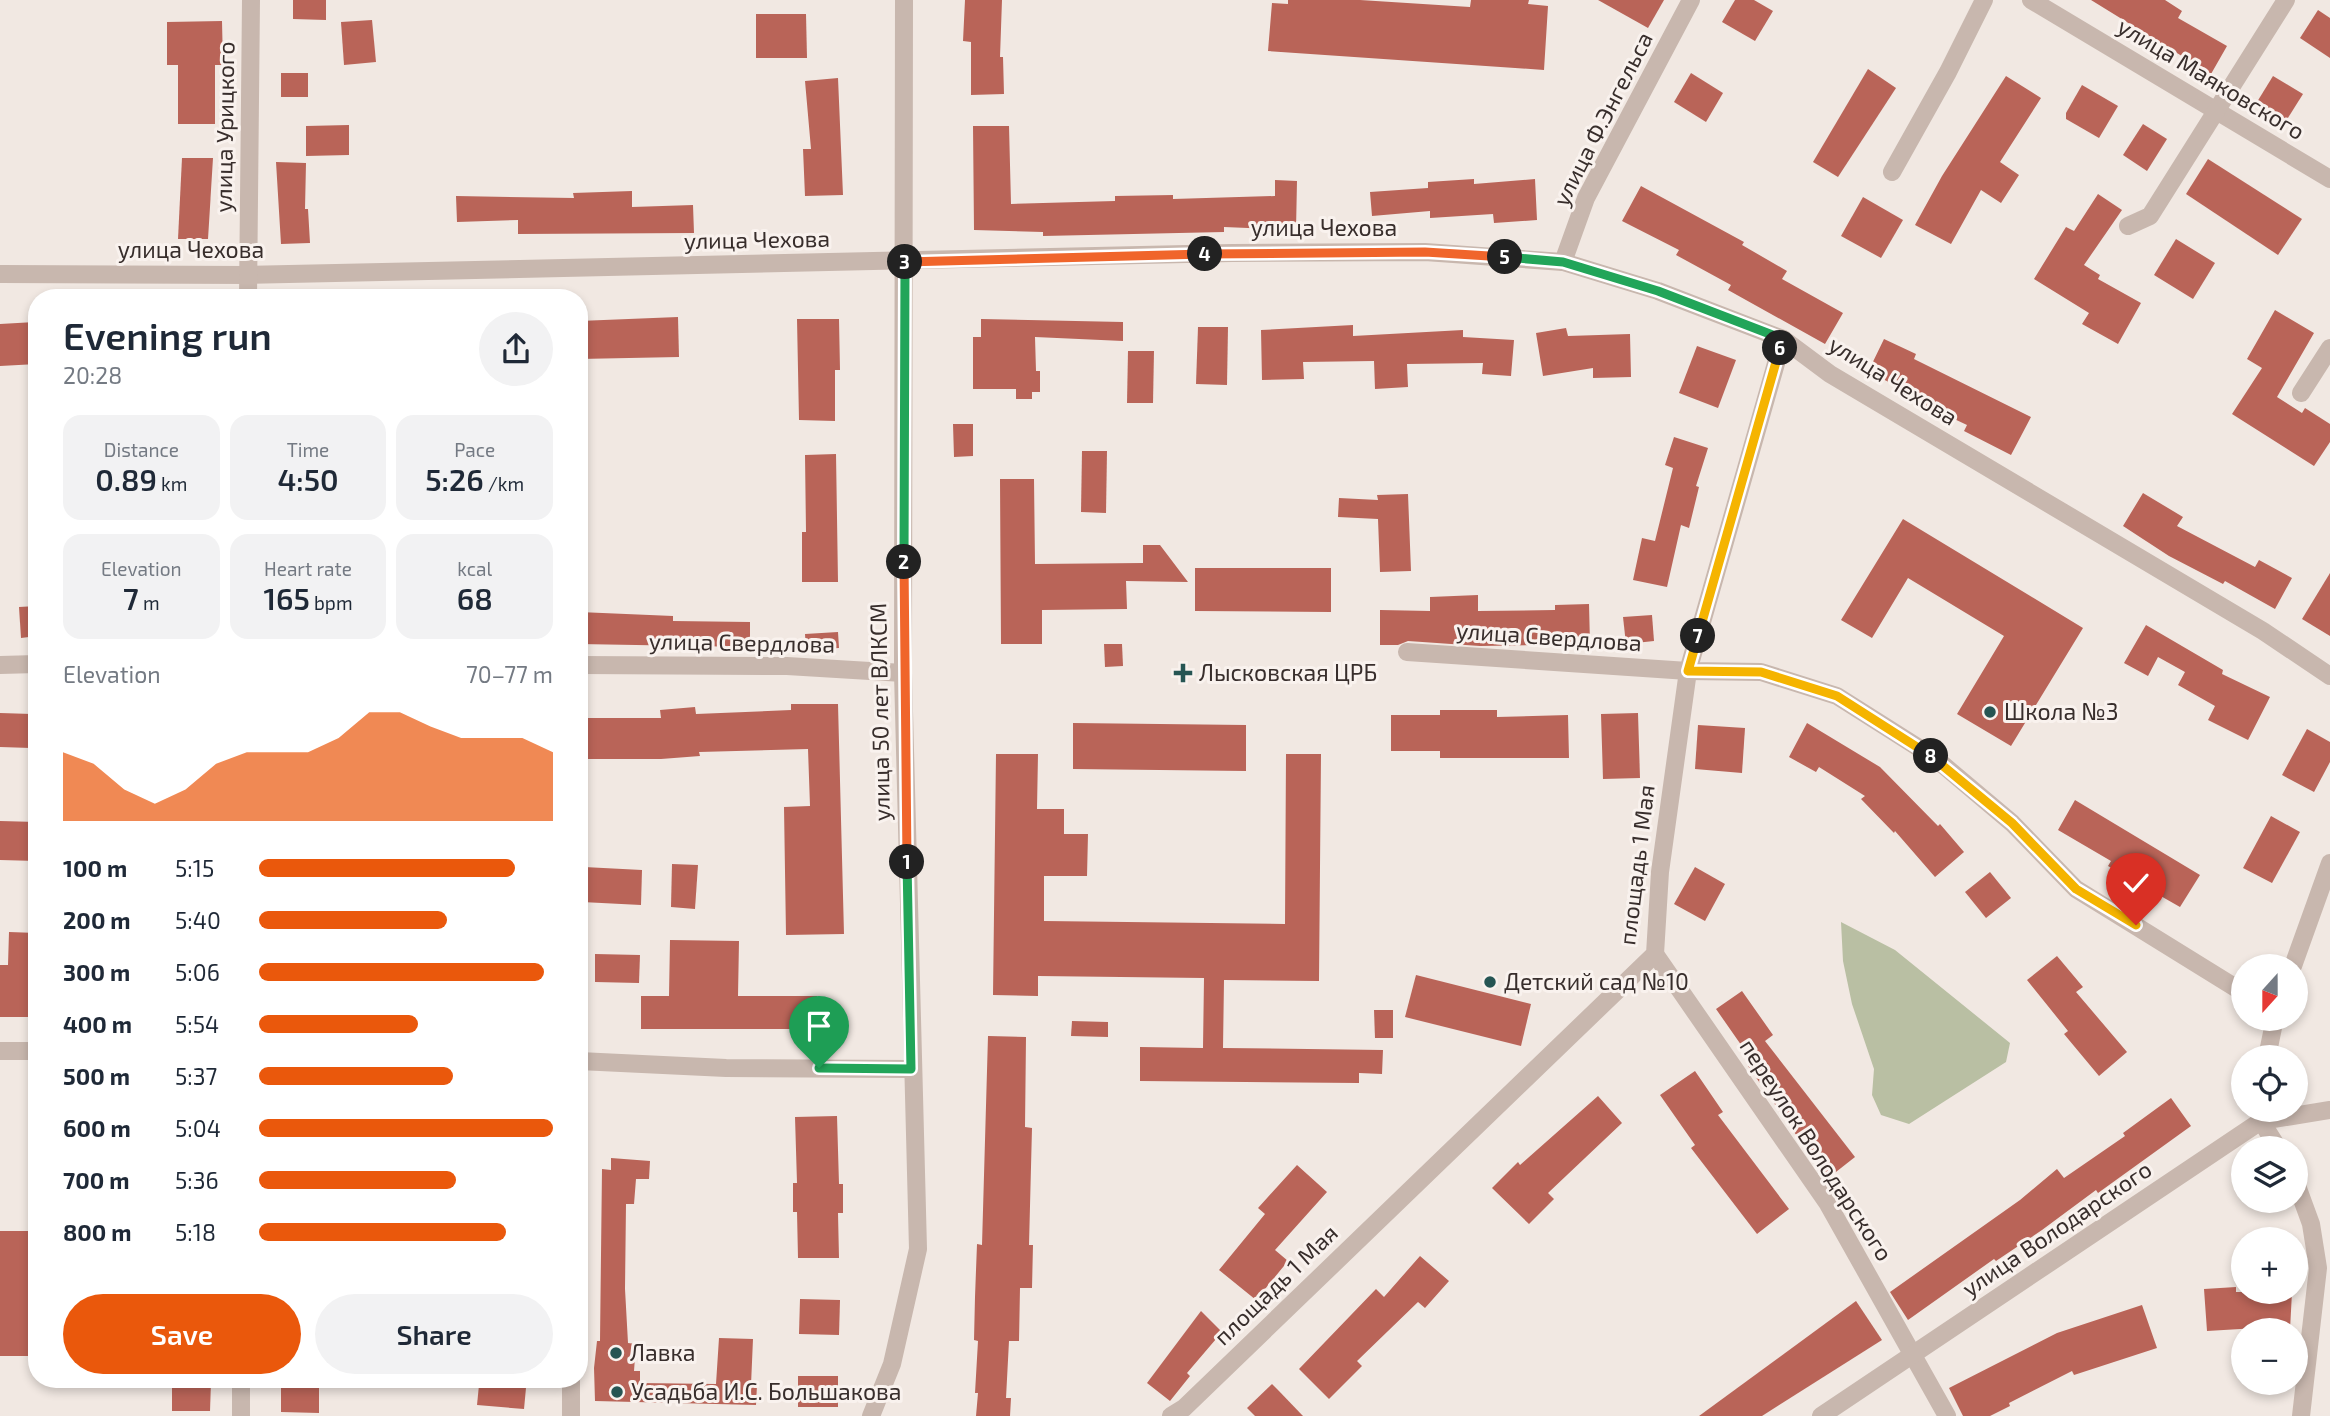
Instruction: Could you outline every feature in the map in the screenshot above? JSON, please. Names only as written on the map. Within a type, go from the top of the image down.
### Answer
[{"type":"street","name":"улица Урицкого","points":[[248,289],[251,0]]},
{"type":"street","name":"улица 50 лет ВЛКСМ","points":[[871,1416],[892,1364],[918,1249],[911,1069],[903,673],[904,0]]},
{"type":"street","name":"улица Ф.Энгельса","points":[[1563,262],[1591,188],[1691,0]]},
{"type":"street","points":[[1892,173],[1984,0]]},
{"type":"street","name":"улица Маяковского","points":[[2031,0],[2330,179]]},
{"type":"street","points":[[2128,226],[2150,216],[2286,0]]},
{"type":"street","name":"улица Чехова","points":[[0,274],[248,275],[1411,252],[1563,262],[1658,291],[1783,339],[1830,374],[2263,631],[2330,676]]},
{"type":"street","name":"площадь 1 Мая","points":[[1171,1416],[1184,1408],[1655,954],[1660,872],[1688,671],[1783,339]]},
{"type":"street","points":[[2301,393],[2330,348]]},
{"type":"street","name":"улица Свердлова","points":[[1407,652],[1688,671],[1761,672],[1837,696],[1935,758],[2012,823],[2076,889],[2231,985]]},
{"type":"street","points":[[0,664],[28,664]]},
{"type":"street","name":"улица Свердлова","points":[[588,665],[787,666],[903,673]]},
{"type":"street","points":[[2297,954],[2330,863]]},
{"type":"street","name":"переулок Володарского","points":[[1655,954],[1828,1205],[1947,1416]]},
{"type":"street","points":[[0,1051],[28,1051]]},
{"type":"street","points":[[588,1061],[726,1068],[911,1069]]},
{"type":"street","name":"улица Володарского","points":[[2308,1112],[2330,1110]]},
{"type":"street","name":"улица Володарского","points":[[1821,1416],[2252,1122]]},
{"type":"street","points":[[2301,1416],[2318,1268],[2307,1213]]},
{"type":"street","points":[[241,1388],[241,1416]]},
{"type":"street","points":[[571,1388],[571,1416]]},
{"type":"green space","points":[[1841,922],[1895,950],[2010,1043],[2006,1062],[1909,1124],[1881,1115],[1872,1095],[1874,1069],[1852,1004],[1843,961]]},
{"type":"building","points":[[293,0],[326,0],[326,20],[293,19]]},
{"type":"building","points":[[965,0],[1002,0],[1000,57],[1003,57],[1004,94],[971,95],[971,42],[963,41]]},
{"type":"building","points":[[1288,0],[1360,0],[1470,7],[1471,0],[1529,0],[1528,4],[1548,6],[1544,70],[1268,51],[1272,3],[1288,4]]},
{"type":"building","points":[[1598,0],[1664,0],[1648,28]]},
{"type":"building","points":[[1735,0],[1754,0],[1773,11],[1755,41],[1722,22]]},
{"type":"building","points":[[2091,0],[2165,0],[2182,11],[2178,18],[2227,46],[2211,74]]},
{"type":"building","points":[[2318,10],[2330,18],[2330,58],[2300,38]]},
{"type":"building","points":[[756,14],[806,14],[807,58],[756,58]]},
{"type":"building","points":[[372,20],[376,62],[344,65],[341,22]]},
{"type":"building","points":[[222,21],[223,65],[215,65],[215,124],[178,124],[178,65],[167,65],[167,22]]},
{"type":"building","points":[[1868,69],[1896,88],[1838,177],[1813,162]]},
{"type":"building","points":[[281,73],[308,73],[308,97],[281,97]]},
{"type":"building","points":[[1691,73],[1723,93],[1706,122],[1674,102]]},
{"type":"building","points":[[2006,76],[2041,98],[2000,162],[2019,175],[2001,203],[1981,190],[1951,244],[1915,225],[1942,176]]},
{"type":"building","points":[[2273,76],[2303,94],[2286,121],[2257,102]]},
{"type":"building","points":[[838,78],[843,195],[805,196],[803,149],[811,149],[805,81]]},
{"type":"building","points":[[2082,85],[2118,106],[2099,138],[2066,119],[2066,113]]},
{"type":"building","points":[[2143,124],[2167,139],[2147,171],[2123,155]]},
{"type":"building","points":[[349,125],[349,155],[306,156],[306,126]]},
{"type":"building","points":[[973,126],[1009,126],[1011,204],[1115,201],[1115,196],[1173,195],[1173,199],[1275,196],[1275,180],[1297,181],[1296,230],[1224,227],[1224,232],[1043,236],[1043,232],[974,230]]},
{"type":"building","points":[[182,158],[213,158],[208,239],[178,239]]},
{"type":"building","points":[[2208,159],[2302,219],[2278,255],[2186,194]]},
{"type":"building","points":[[276,162],[306,163],[305,209],[308,209],[310,243],[281,244]]},
{"type":"building","points":[[1474,179],[1474,184],[1535,179],[1537,220],[1494,223],[1493,214],[1430,218],[1430,211],[1372,216],[1370,192],[1428,188],[1428,182]]},
{"type":"building","points":[[1641,186],[1744,242],[1742,245],[1787,271],[1782,279],[1843,313],[1825,344],[1728,290],[1731,285],[1676,255],[1679,250],[1622,221]]},
{"type":"building","points":[[632,191],[632,207],[693,205],[694,233],[518,234],[518,220],[457,222],[456,196],[574,198],[573,193]]},
{"type":"building","points":[[2098,194],[2122,210],[2084,265],[2100,275],[2098,279],[2141,303],[2118,344],[2082,324],[2089,313],[2034,279],[2066,227],[2074,231]]},
{"type":"building","points":[[1863,197],[1903,220],[1881,258],[1841,236]]},
{"type":"building","points":[[2176,239],[2215,263],[2193,299],[2154,275]]},
{"type":"building","points":[[2275,310],[2314,333],[2277,397],[2302,413],[2305,408],[2330,424],[2330,442],[2314,466],[2232,414],[2262,368],[2247,359]]},
{"type":"building","points":[[678,317],[679,357],[588,359],[588,321]]},
{"type":"building","points":[[797,319],[839,319],[840,370],[835,370],[835,421],[799,420]]},
{"type":"building","points":[[981,319],[1123,322],[1123,341],[1035,337],[1040,392],[1032,392],[1032,399],[1016,399],[1016,389],[973,389],[973,337],[981,337]]},
{"type":"building","points":[[28,322],[28,364],[0,366],[0,324]]},
{"type":"building","points":[[1353,325],[1353,336],[1463,330],[1463,337],[1514,340],[1511,376],[1482,374],[1483,363],[1407,364],[1408,387],[1375,389],[1374,361],[1303,362],[1304,379],[1262,380],[1261,330]]},
{"type":"building","points":[[1198,327],[1228,327],[1227,385],[1196,384]]},
{"type":"building","points":[[1566,328],[1568,336],[1630,334],[1631,377],[1593,378],[1593,368],[1543,376],[1536,333]]},
{"type":"building","points":[[1884,339],[1916,354],[1914,359],[2031,417],[2011,455],[1964,431],[1967,425],[1916,401],[1918,396],[1868,372]]},
{"type":"building","points":[[1697,346],[1736,360],[1718,408],[1679,393]]},
{"type":"building","points":[[1128,351],[1154,351],[1153,403],[1127,403]]},
{"type":"building","points":[[953,424],[973,424],[973,456],[954,457]]},
{"type":"building","points":[[1674,437],[1708,448],[1696,486],[1699,487],[1689,528],[1681,525],[1667,587],[1633,580],[1642,538],[1655,541],[1673,468],[1665,465]]},
{"type":"building","points":[[1082,451],[1107,451],[1106,513],[1081,512]]},
{"type":"building","points":[[836,454],[838,582],[802,582],[802,532],[806,532],[805,455]]},
{"type":"building","points":[[1000,479],[1034,479],[1035,564],[1143,563],[1143,545],[1160,545],[1188,582],[1126,581],[1127,609],[1042,610],[1042,644],[1001,644]]},
{"type":"building","points":[[2143,493],[2183,517],[2177,526],[2255,567],[2259,560],[2292,578],[2275,609],[2225,581],[2223,584],[2169,556],[2123,526]]},
{"type":"building","points":[[1408,494],[1411,571],[1380,572],[1378,519],[1338,517],[1339,498],[1378,500],[1377,495]]},
{"type":"building","points":[[1903,519],[2083,628],[2011,746],[1957,714],[2004,636],[1908,578],[1872,638],[1841,620]]},
{"type":"building","points":[[1195,568],[1331,568],[1331,612],[1195,611]]},
{"type":"building","points":[[2330,573],[2330,636],[2302,619]]},
{"type":"building","points":[[1478,595],[1478,611],[1555,610],[1555,605],[1589,604],[1590,644],[1480,646],[1408,641],[1398,645],[1380,645],[1380,610],[1430,611],[1430,597]]},
{"type":"building","points":[[28,606],[28,637],[21,638],[19,607]]},
{"type":"building","points":[[588,612],[673,616],[673,621],[750,622],[750,647],[588,644]]},
{"type":"building","points":[[1652,615],[1654,641],[1626,644],[1623,617]]},
{"type":"building","points":[[2146,625],[2223,670],[2222,674],[2270,697],[2248,740],[2208,720],[2215,706],[2178,685],[2185,672],[2158,657],[2148,676],[2124,663]]},
{"type":"building","points":[[838,632],[839,648],[806,650],[805,634]]},
{"type":"building","points":[[1104,644],[1122,644],[1123,666],[1105,667]]},
{"type":"building","points":[[791,704],[838,704],[844,934],[786,935],[784,807],[810,806],[808,749],[699,752],[700,756],[661,759],[588,759],[588,718],[661,718],[660,710],[695,707],[696,714],[791,710]]},
{"type":"building","points":[[1440,710],[1497,710],[1497,717],[1568,715],[1569,758],[1440,758],[1440,751],[1391,751],[1391,715],[1440,715]]},
{"type":"building","points":[[0,713],[28,714],[28,748],[0,747]]},
{"type":"building","points":[[1638,713],[1640,778],[1603,779],[1601,714]]},
{"type":"building","points":[[1073,723],[1246,725],[1246,771],[1073,769]]},
{"type":"building","points":[[1807,723],[1880,767],[1938,826],[1940,824],[1964,852],[1935,877],[1895,831],[1894,833],[1861,799],[1865,796],[1819,767],[1816,772],[1789,757]]},
{"type":"building","points":[[1698,725],[1745,728],[1742,773],[1695,769]]},
{"type":"building","points":[[2307,729],[2330,742],[2330,762],[2314,792],[2282,775]]},
{"type":"building","points":[[996,754],[1038,754],[1037,809],[1064,809],[1064,834],[1088,834],[1087,876],[1044,876],[1044,921],[1285,924],[1286,754],[1321,754],[1319,981],[1224,980],[1223,1048],[1383,1050],[1382,1074],[1359,1073],[1359,1083],[1140,1081],[1140,1047],[1203,1048],[1204,978],[1038,976],[1038,996],[993,995]]},
{"type":"building","points":[[2075,800],[2200,875],[2180,907],[2108,866],[2111,861],[2058,830]]},
{"type":"building","points":[[2271,816],[2300,832],[2272,883],[2243,868]]},
{"type":"building","points":[[0,821],[28,822],[28,861],[0,860]]},
{"type":"building","points":[[672,864],[698,865],[695,909],[671,907]]},
{"type":"building","points":[[588,867],[642,870],[641,905],[588,902]]},
{"type":"building","points":[[1695,867],[1725,884],[1705,921],[1674,904]]},
{"type":"building","points":[[1990,872],[2011,898],[1986,918],[1965,892]]},
{"type":"building","points":[[9,932],[28,933],[28,1017],[0,1017],[0,965],[8,965]]},
{"type":"building","points":[[670,940],[739,941],[738,996],[817,996],[817,1029],[641,1029],[641,996],[669,996]]},
{"type":"building","points":[[595,954],[640,955],[639,983],[595,982]]},
{"type":"building","points":[[2057,956],[2083,987],[2076,992],[2127,1052],[2099,1076],[2064,1034],[2068,1031],[2027,980]]},
{"type":"building","points":[[1416,975],[1531,1004],[1521,1046],[1405,1017]]},
{"type":"building","points":[[1742,991],[1773,1035],[1765,1041],[1855,1157],[1827,1179],[1748,1066],[1753,1062],[1716,1009]]},
{"type":"building","points":[[1374,1010],[1393,1010],[1393,1038],[1375,1038]]},
{"type":"building","points":[[1072,1021],[1108,1022],[1108,1037],[1071,1036]]},
{"type":"building","points":[[988,1036],[1026,1037],[1025,1127],[1032,1128],[1029,1245],[1033,1245],[1032,1288],[1020,1288],[1019,1341],[1009,1341],[1006,1398],[1011,1398],[1010,1416],[976,1416],[978,1341],[974,1340],[975,1297],[977,1244],[982,1245]]},
{"type":"building","points":[[1695,1071],[1723,1112],[1718,1115],[1789,1209],[1757,1234],[1691,1148],[1695,1145],[1660,1095]]},
{"type":"building","points":[[1598,1096],[1622,1123],[1548,1193],[1554,1199],[1529,1224],[1492,1188],[1518,1162],[1520,1165]]},
{"type":"building","points":[[2171,1098],[2191,1126],[2098,1193],[2096,1190],[2042,1230],[1996,1261],[1994,1259],[1908,1320],[1890,1292],[2020,1200],[2057,1169],[2064,1178],[2125,1136],[2123,1133]]},
{"type":"building","points":[[837,1116],[839,1184],[843,1184],[843,1213],[838,1213],[839,1258],[798,1258],[797,1212],[793,1212],[793,1183],[797,1183],[795,1117]]},
{"type":"building","points":[[611,1158],[650,1161],[649,1179],[636,1179],[634,1204],[626,1204],[625,1289],[628,1343],[636,1344],[634,1371],[640,1371],[640,1383],[716,1384],[719,1338],[753,1339],[751,1385],[757,1385],[756,1405],[595,1401],[594,1368],[597,1341],[600,1341],[602,1169],[611,1170]]},
{"type":"building","points":[[1297,1165],[1327,1192],[1275,1250],[1288,1261],[1256,1300],[1219,1270],[1265,1214],[1258,1208]]},
{"type":"building","points":[[0,1231],[28,1231],[28,1356],[0,1356]]},
{"type":"building","points":[[1420,1256],[1449,1281],[1425,1308],[1418,1302],[1357,1361],[1362,1366],[1329,1399],[1299,1369],[1376,1289],[1384,1297]]},
{"type":"building","points":[[2231,1287],[2231,1304],[2291,1304],[2291,1318],[2231,1318],[2231,1330],[2207,1331],[2204,1289]]},
{"type":"building","points":[[800,1299],[840,1300],[839,1335],[799,1334]]},
{"type":"building","points":[[1856,1301],[1882,1340],[1762,1416],[1699,1416]]},
{"type":"building","points":[[2142,1305],[2157,1348],[2074,1375],[2072,1371],[2009,1403],[2010,1406],[1990,1416],[1963,1416],[1949,1388],[2057,1333]]},
{"type":"building","points":[[1201,1311],[1222,1332],[1187,1373],[1190,1376],[1170,1401],[1147,1383]]},
{"type":"building","points":[[798,1376],[838,1376],[838,1407],[798,1407]]},
{"type":"building","points":[[1272,1384],[1303,1416],[1255,1416],[1247,1408]]},
{"type":"building","points":[[172,1388],[211,1388],[210,1411],[172,1411]]},
{"type":"building","points":[[281,1388],[319,1388],[319,1413],[281,1412]]},
{"type":"building","points":[[479,1388],[526,1388],[524,1409],[477,1405]]},
{"type":"place","name":"Лысковская ЦРБ","points":[[1183,673]]},
{"type":"place","name":"Школа №3","points":[[1990,712]]},
{"type":"place","name":"Детский сад №10","points":[[1490,982]]},
{"type":"place","name":"Лавка","points":[[616,1353]]},
{"type":"place","name":"Усадьба И.С. Большакова","points":[[617,1392]]},
{"type":"route","points":[[819,1068],[911,1069],[903,673],[905,262],[1232,253],[1425,252],[1563,262],[1658,291],[1783,339],[1688,671],[1761,672],[1837,696],[1935,758],[2012,823],[2076,889],[2136,925]]}]
